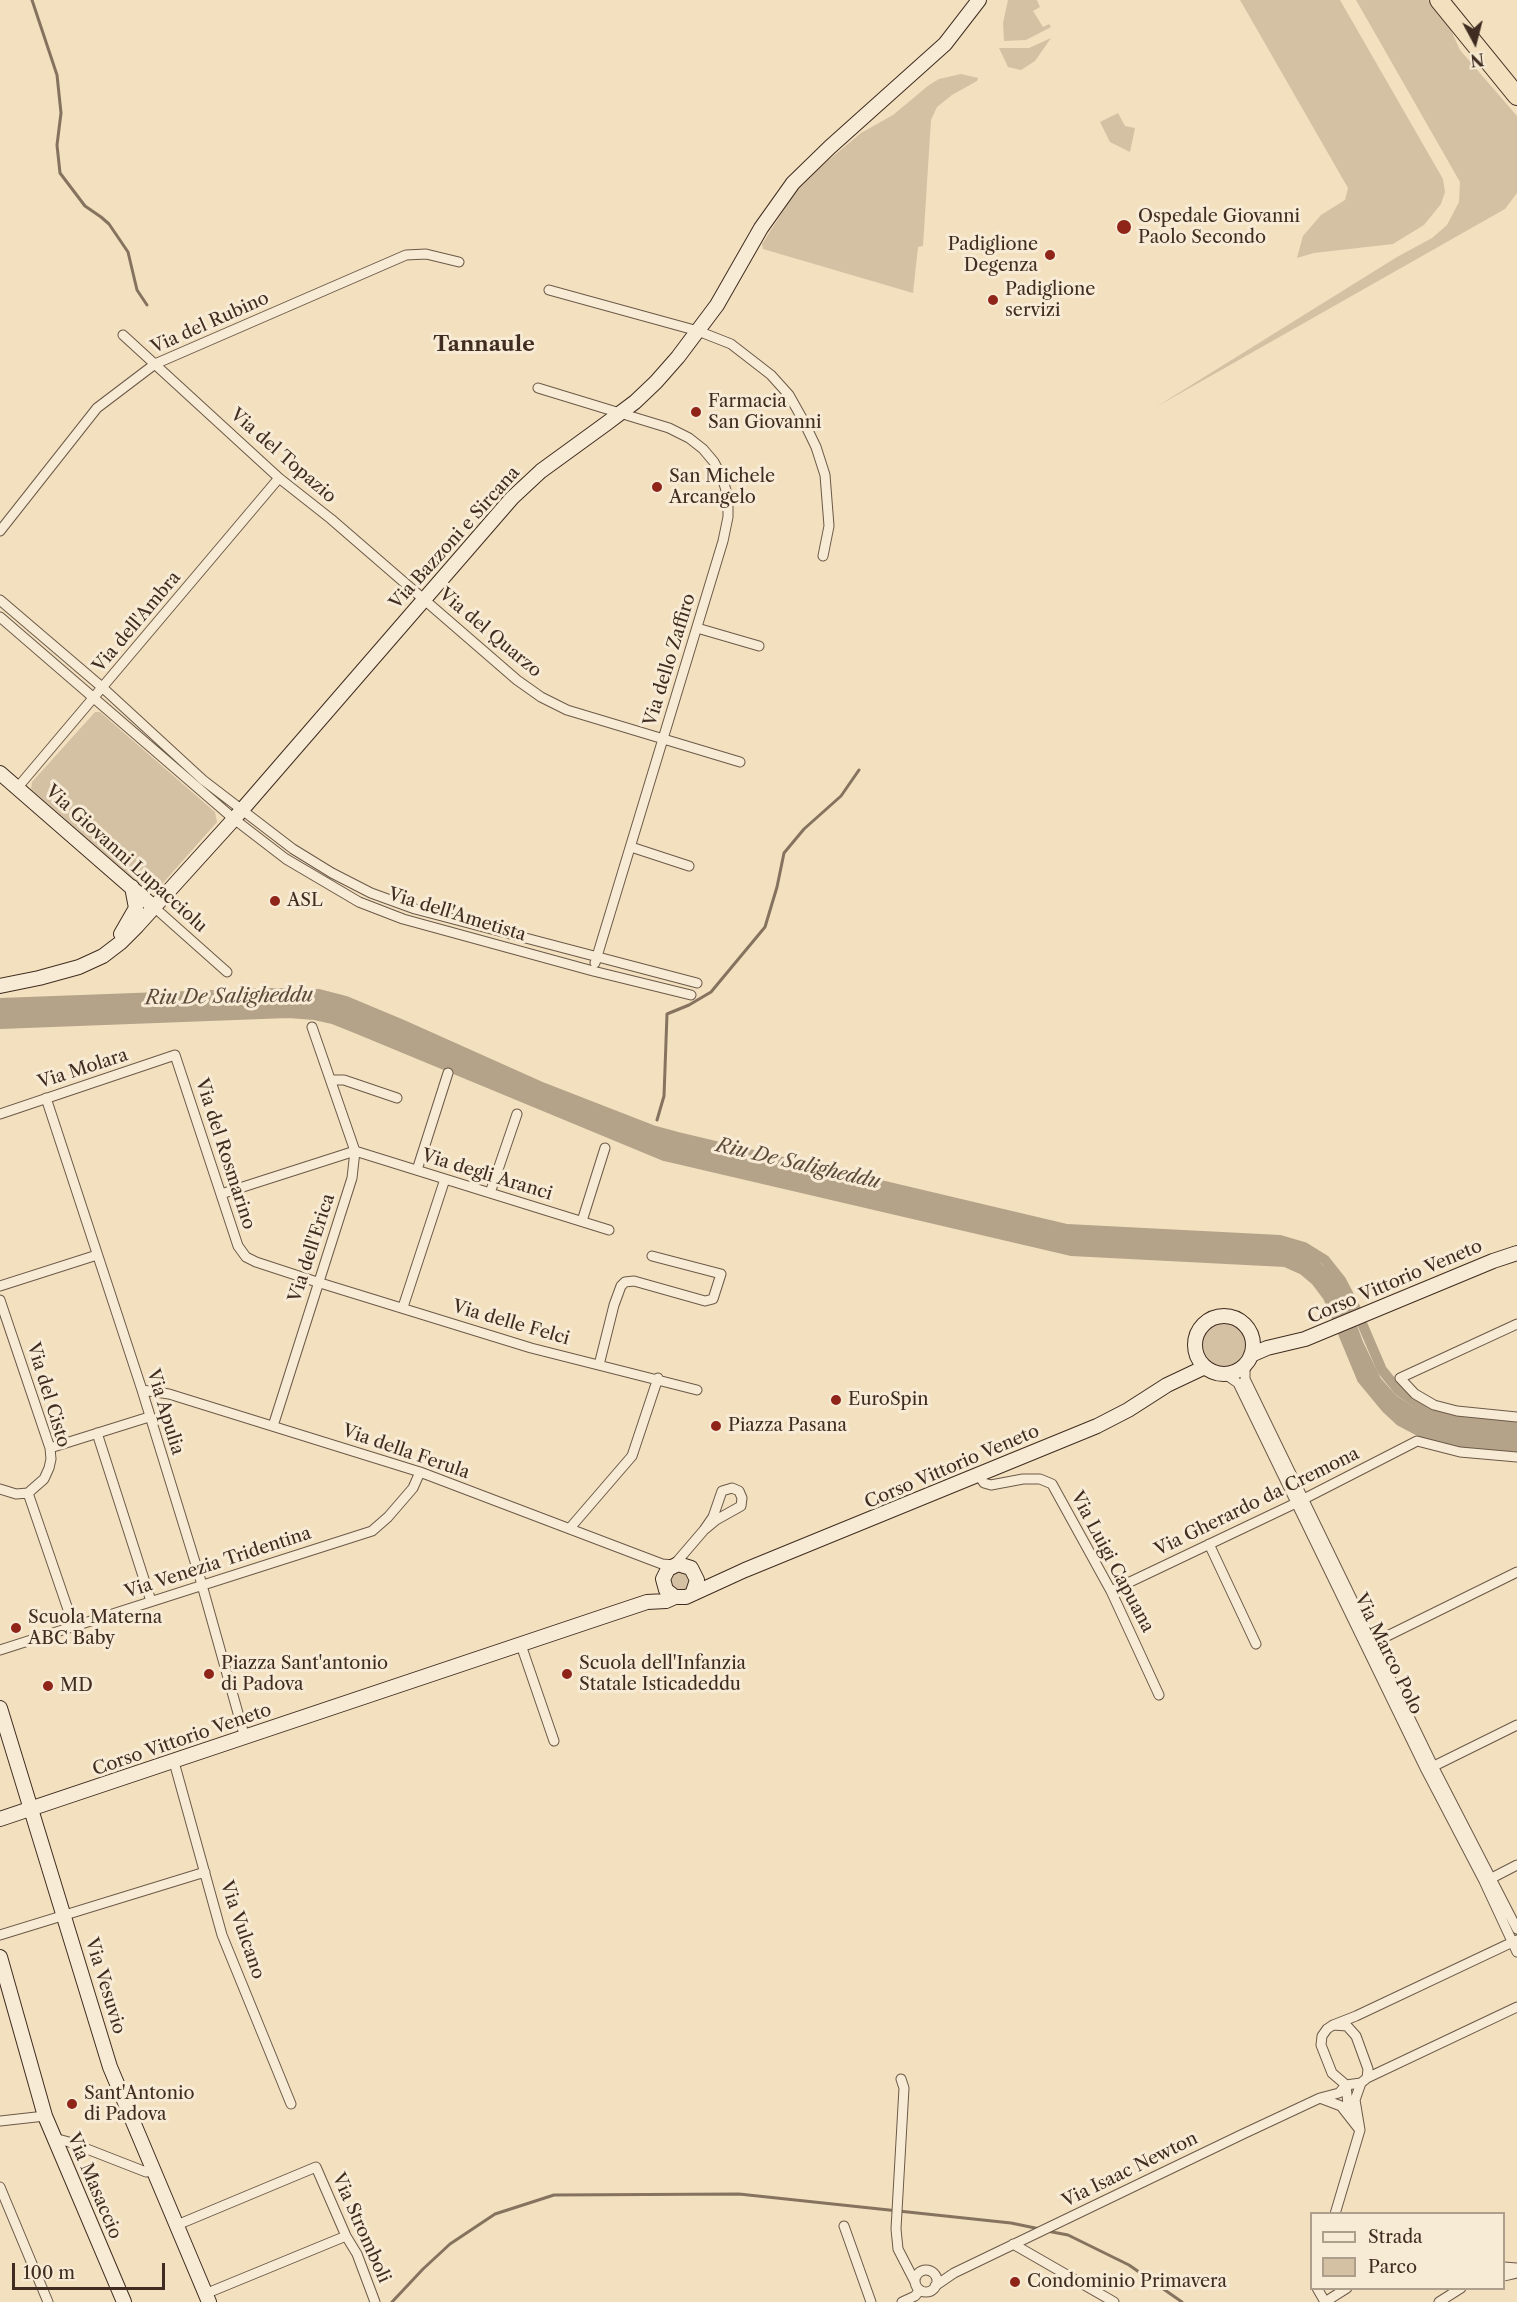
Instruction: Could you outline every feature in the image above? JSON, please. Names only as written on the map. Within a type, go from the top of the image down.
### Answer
[{"type":"highway","points":[[1438,0],[1517,96]]},
{"type":"street","name":"Via Bazzoni e Sircana","points":[[103,956],[120,943],[155,908],[512,498],[533,477],[620,413],[656,382],[717,304],[778,202],[810,165],[945,44],[979,0]]},
{"type":"street","name":"Via del Rubino","points":[[0,531],[97,408],[155,364],[406,255],[426,254],[459,262]]},
{"type":"street","points":[[549,290],[698,331],[730,344],[771,375],[789,396],[804,420],[825,475],[829,526],[823,556]]},
{"type":"street","name":"Via del Topazio","points":[[123,335],[279,478],[334,516],[423,599]]},
{"type":"street","name":"Via dello Zaffiro","points":[[538,388],[669,428],[689,438],[703,449],[722,477],[728,497],[728,517],[697,628],[593,971]]},
{"type":"street","name":"Via dell'Ambra","points":[[18,787],[279,478]]},
{"type":"street","name":"Via del Quarzo","points":[[423,599],[517,680],[541,697],[567,710],[740,762]]},
{"type":"street","points":[[0,600],[102,688],[238,815]]},
{"type":"street","points":[[0,617],[93,698],[238,815]]},
{"type":"street","points":[[697,628],[759,646]]},
{"type":"street","name":"Via Giovanni Lupacciolu","points":[[0,773],[227,972]]},
{"type":"street","name":"Via dell'Ametista","points":[[238,815],[332,873],[371,892],[415,909],[697,983]]},
{"type":"street","name":"Via dell'Ametista","points":[[238,815],[286,859],[359,902],[403,919],[691,995]]},
{"type":"street","points":[[631,847],[689,866]]},
{"type":"street","points":[[0,986],[79,967],[103,956],[107,947],[131,920],[136,908],[132,887]]},
{"type":"street","name":"Via dell'Erica","points":[[273,1426],[352,1178],[355,1151],[312,1027]]},
{"type":"street","name":"Via Molara","points":[[0,1114],[175,1055]]},
{"type":"street","name":"Via del Rosmarino","points":[[175,1055],[238,1246],[246,1257],[317,1282]]},
{"type":"street","points":[[417,1170],[448,1073]]},
{"type":"street","points":[[332,1080],[344,1080],[397,1098]]},
{"type":"street","name":"Via Apulia","points":[[46,1098],[142,1390],[202,1585],[245,1738]]},
{"type":"street","points":[[490,1193],[517,1114]]},
{"type":"street","points":[[582,1221],[605,1148]]},
{"type":"street","points":[[221,1194],[355,1151]]},
{"type":"street","name":"Via degli Aranci","points":[[355,1151],[609,1230]]},
{"type":"street","points":[[404,1307],[445,1179]]},
{"type":"street","name":"Corso Vittorio Veneto","points":[[1248,1360],[1267,1348],[1305,1339],[1334,1328],[1517,1253]]},
{"type":"street","points":[[0,1286],[97,1255]]},
{"type":"street","points":[[599,1365],[614,1305],[621,1286],[625,1282],[634,1281],[705,1301],[713,1299],[715,1295],[721,1274],[652,1256]]},
{"type":"street","name":"Via delle Felci","points":[[317,1282],[531,1348],[658,1378],[698,1390]]},
{"type":"street","name":"Via del Cisto","points":[[0,1300],[50,1448],[51,1459],[44,1479],[28,1493]]},
{"type":"street","points":[[1226,1315],[1236,1318],[1244,1323],[1250,1332],[1253,1340],[1248,1360],[1233,1373],[1218,1374],[1205,1368],[1195,1353],[1194,1344],[1200,1326],[1216,1316],[1226,1315]]},
{"type":"street","points":[[1517,1324],[1400,1378],[1414,1394],[1434,1405],[1457,1411],[1517,1417]]},
{"type":"street","name":"Corso Vittorio Veneto","points":[[1250,1332],[1266,1340],[1287,1343]]},
{"type":"street","name":"Corso Vittorio Veneto","points":[[1167,1385],[1183,1371],[1194,1344]]},
{"type":"street","name":"Via Marco Polo","points":[[1248,1360],[1244,1376],[1300,1501],[1429,1768],[1488,1880],[1517,1929]]},
{"type":"street","name":"Corso Vittorio Veneto","points":[[693,1592],[979,1476],[1114,1418],[1167,1385],[1205,1368]]},
{"type":"street","name":"Via Marco Polo","points":[[1225,1374],[1238,1383],[1300,1501]]},
{"type":"street","points":[[570,1528],[632,1455],[658,1378]]},
{"type":"street","name":"Via della Ferula","points":[[142,1390],[169,1394],[420,1472],[570,1528],[653,1562],[668,1575]]},
{"type":"street","points":[[50,1448],[149,1417]]},
{"type":"street","points":[[97,1433],[151,1602]]},
{"type":"street","name":"Via Gherardo da Cremona","points":[[1111,1591],[1300,1501],[1417,1441],[1460,1452],[1517,1457]]},
{"type":"street","name":"Via Venezia Tridentina","points":[[0,1650],[372,1531],[388,1517],[413,1488],[420,1472]]},
{"type":"street","name":"Via Luigi Capuana","points":[[979,1476],[984,1483],[991,1485],[1023,1479],[1040,1479],[1052,1485],[1111,1591],[1159,1695]]},
{"type":"street","points":[[692,1544],[689,1556],[697,1583],[693,1592],[686,1597],[675,1597],[668,1593],[668,1575],[692,1544],[704,1530],[719,1502],[720,1494],[725,1489],[732,1488],[739,1491],[742,1503],[738,1509],[704,1530]]},
{"type":"street","points":[[0,1489],[16,1494],[28,1493],[74,1626]]},
{"type":"street","points":[[719,1502],[722,1508],[730,1512]]},
{"type":"street","points":[[1209,1544],[1257,1644]]},
{"type":"street","points":[[668,1575],[682,1564],[693,1571]]},
{"type":"street","name":"Corso Vittorio Veneto","points":[[693,1571],[714,1575],[746,1570]]},
{"type":"street","points":[[1369,1645],[1517,1572]]},
{"type":"street","name":"Corso Vittorio Veneto","points":[[647,1602],[660,1592],[668,1575]]},
{"type":"street","name":"Corso Vittorio Veneto","points":[[0,1819],[647,1602],[666,1601],[675,1597]]},
{"type":"street","points":[[521,1645],[554,1741]]},
{"type":"street","name":"Via Vesuvio","points":[[0,1708],[110,2067],[207,2298]]},
{"type":"street","points":[[1429,1768],[1517,1725]]},
{"type":"street","name":"Via Vulcano","points":[[174,1762],[222,1935],[291,2104]]},
{"type":"street","points":[[1488,1880],[1517,1865]]},
{"type":"street","points":[[0,1935],[205,1872]]},
{"type":"street","name":"Via Marco Polo","points":[[1488,1880],[1515,1941],[1517,1952]]},
{"type":"street","points":[[1360,2130],[1341,2106],[1320,2098],[1332,2084],[1332,2073],[1321,2045],[1322,2036],[1327,2029],[1515,1941]]},
{"type":"street","name":"Via Masaccio","points":[[0,1957],[45,2116],[124,2302]]},
{"type":"street","points":[[1346,2085],[1364,2080],[1517,2007]]},
{"type":"street","points":[[1352,2030],[1356,2016]]},
{"type":"street","points":[[1333,2025],[1347,2026],[1352,2030],[1368,2069],[1355,2100],[1360,2130],[1336,2212]]},
{"type":"street","points":[[1332,2073],[1346,2085],[1350,2117]]},
{"type":"street","points":[[901,2079],[904,2088],[898,2198],[898,2249],[925,2302]]},
{"type":"street","name":"Via Isaac Newton","points":[[935,2286],[954,2273],[1013,2244],[1320,2098],[1339,2093],[1346,2085]]},
{"type":"street","points":[[0,2121],[45,2116]]},
{"type":"street","points":[[54,2138],[146,2172],[153,2171]]},
{"type":"street","name":"Via Stromboli","points":[[177,2225],[316,2167],[346,2236],[357,2254],[375,2302]]},
{"type":"street","points":[[0,2187],[48,2302]]},
{"type":"street","points":[[844,2226],[871,2302]]},
{"type":"street","points":[[207,2298],[346,2236]]},
{"type":"street","points":[[1013,2244],[1114,2302]]},
{"type":"street","points":[[907,2270],[919,2272],[924,2270],[934,2274],[935,2286],[930,2291],[919,2288]]},
{"type":"street","points":[[902,2302],[915,2296],[919,2288],[919,2272]]},
{"type":"street","name":"Via Isaac Newton","points":[[934,2274],[954,2273]]},
{"type":"street","points":[[1317,2290],[1325,2302],[1345,2290]]},
{"type":"street","points":[[1439,2302],[1459,2290]]},
{"type":"green space","points":[[1008,0],[1037,0],[1040,7],[1033,11],[1043,27],[1049,24],[1051,27],[1026,40],[1004,41],[1003,23]]},
{"type":"green space","points":[[1240,0],[1340,0],[1443,179],[1445,192],[1441,204],[1424,225],[1393,244],[1314,253],[1297,258],[1303,236],[1321,215],[1345,200],[1348,188]]},
{"type":"green space","points":[[1356,0],[1428,0],[1449,26],[1460,50],[1517,116],[1517,193],[1505,209],[1156,407],[1397,257],[1432,238],[1447,225],[1459,202],[1460,182]]},
{"type":"green space","points":[[1051,38],[1035,61],[1021,70],[1008,67],[999,48],[1029,48]]},
{"type":"green space","points":[[961,74],[978,78],[977,81],[952,95],[937,107],[931,120],[923,246],[918,247],[913,293],[763,249],[762,244],[798,188],[807,178],[861,133],[893,115],[929,85],[939,79]]},
{"type":"green space","points":[[1118,113],[1125,126],[1135,128],[1130,152],[1110,142],[1100,122]]},
{"type":"green space","points":[[95,712],[100,712],[215,812],[217,822],[156,891],[145,889],[31,789],[32,782]]},
{"type":"green space","points":[[1224,1322],[1240,1329],[1247,1345],[1240,1361],[1224,1368],[1208,1361],[1201,1345],[1208,1329]]},
{"type":"green space","points":[[676,1571],[684,1571],[690,1577],[690,1585],[684,1591],[676,1591],[670,1585],[670,1577]]},
{"type":"waterway","points":[[32,0],[57,75],[61,113],[57,145],[60,173],[85,206],[109,224],[128,252],[137,290],[147,305]]},
{"type":"waterway","points":[[657,1120],[664,1096],[667,1014],[711,992],[765,927],[784,853],[804,829],[841,796],[859,770]]},
{"type":"waterway","name":"Riu De Saligheddu","points":[[0,1003],[269,993],[319,994],[346,1001],[544,1088],[652,1130],[678,1137],[1067,1229],[1280,1240],[1304,1247],[1325,1260],[1341,1280],[1382,1370],[1399,1391],[1422,1407],[1443,1416],[1517,1424]]},
{"type":"waterway","name":"Riu De Saligheddu","points":[[0,1014],[288,1005],[329,1009],[366,1022],[640,1138],[677,1149],[844,1187],[1051,1239],[1287,1253],[1309,1264],[1325,1280],[1338,1300],[1355,1346],[1373,1383],[1390,1402],[1411,1416],[1448,1429],[1517,1436]]},
{"type":"waterway","name":"Riu De Saligheddu","points":[[0,1024],[288,1013],[315,1015],[358,1029],[664,1156],[1071,1251],[1285,1262],[1303,1270],[1316,1281],[1328,1297],[1362,1379],[1400,1421],[1432,1438],[1448,1442],[1517,1447]]},
{"type":"waterway","name":"Riu De Saligheddu","points":[[640,1138],[645,1135]]},
{"type":"waterway","points":[[392,2302],[450,2244],[495,2214],[554,2195],[739,2194],[1011,2223],[1040,2229]]},
{"type":"waterway","points":[[1047,2231],[1068,2235],[1129,2265],[1182,2302]]},
{"type":"place","name":"Ospedale Giovanni Paolo Secondo","points":[[1124,227]]},
{"type":"place","name":"Padiglione Degenza","points":[[1050,255]]},
{"type":"place","name":"Padiglione servizi","points":[[993,300]]},
{"type":"place","name":"Farmacia San Giovanni","points":[[696,412]]},
{"type":"place","name":"San Michele Arcangelo","points":[[657,487]]},
{"type":"place","name":"ASL","points":[[275,901]]},
{"type":"place","name":"EuroSpin","points":[[836,1400]]},
{"type":"place","name":"Piazza Pasana","points":[[716,1426]]},
{"type":"place","name":"Scuola Materna ABC Baby","points":[[16,1628]]},
{"type":"place","name":"Piazza Sant'antonio di Padova","points":[[209,1674]]},
{"type":"place","name":"Scuola dell'Infanzia Statale Isticadeddu","points":[[567,1674]]},
{"type":"place","name":"MD","points":[[48,1686]]},
{"type":"place","name":"Sant'Antonio di Padova","points":[[72,2104]]},
{"type":"place","name":"Condominio Primavera","points":[[1015,2282]]},
{"type":"district","name":"Tannaule","points":[[484,345]]}]
